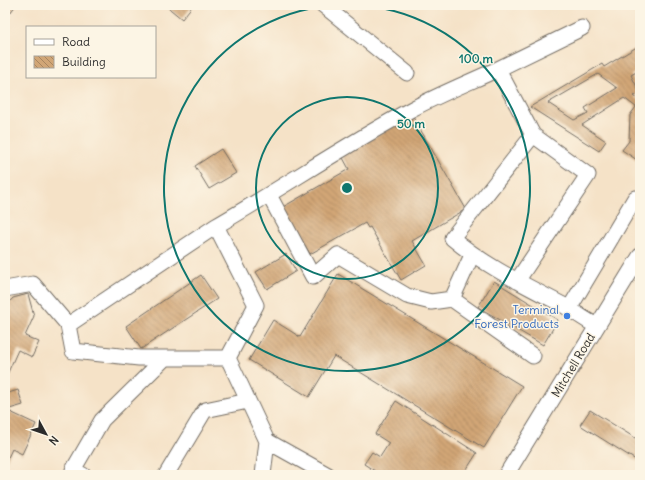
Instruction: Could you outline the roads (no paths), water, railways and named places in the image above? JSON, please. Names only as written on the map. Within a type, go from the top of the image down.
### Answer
[{"type":"street","points":[[323,5],[407,73]]},
{"type":"street","points":[[68,325],[216,226],[269,195],[326,158],[413,108],[582,28]]},
{"type":"street","points":[[498,69],[533,135],[588,175],[517,281]]},
{"type":"street","points":[[533,135],[452,238],[472,255],[597,326]]},
{"type":"street","points":[[269,195],[313,277],[338,255],[407,296],[431,302],[452,299],[533,356]]},
{"type":"street","points":[[569,309],[635,198]]},
{"type":"street","points":[[216,226],[256,305],[228,358]]},
{"type":"street","points":[[452,299],[472,255]]},
{"type":"street","name":"Mitchell Road","points":[[506,475],[640,256]]},
{"type":"street","points":[[5,289],[33,284],[68,325],[73,351],[139,358],[228,358]]},
{"type":"street","points":[[83,475],[73,470],[102,420],[164,358]]},
{"type":"street","points":[[228,358],[267,441],[263,475]]},
{"type":"street","points":[[166,475],[205,410],[248,401]]},
{"type":"street","points":[[267,441],[328,475]]},
{"type":"place","name":"Terminal Forest Products","points":[[567,316]]}]
